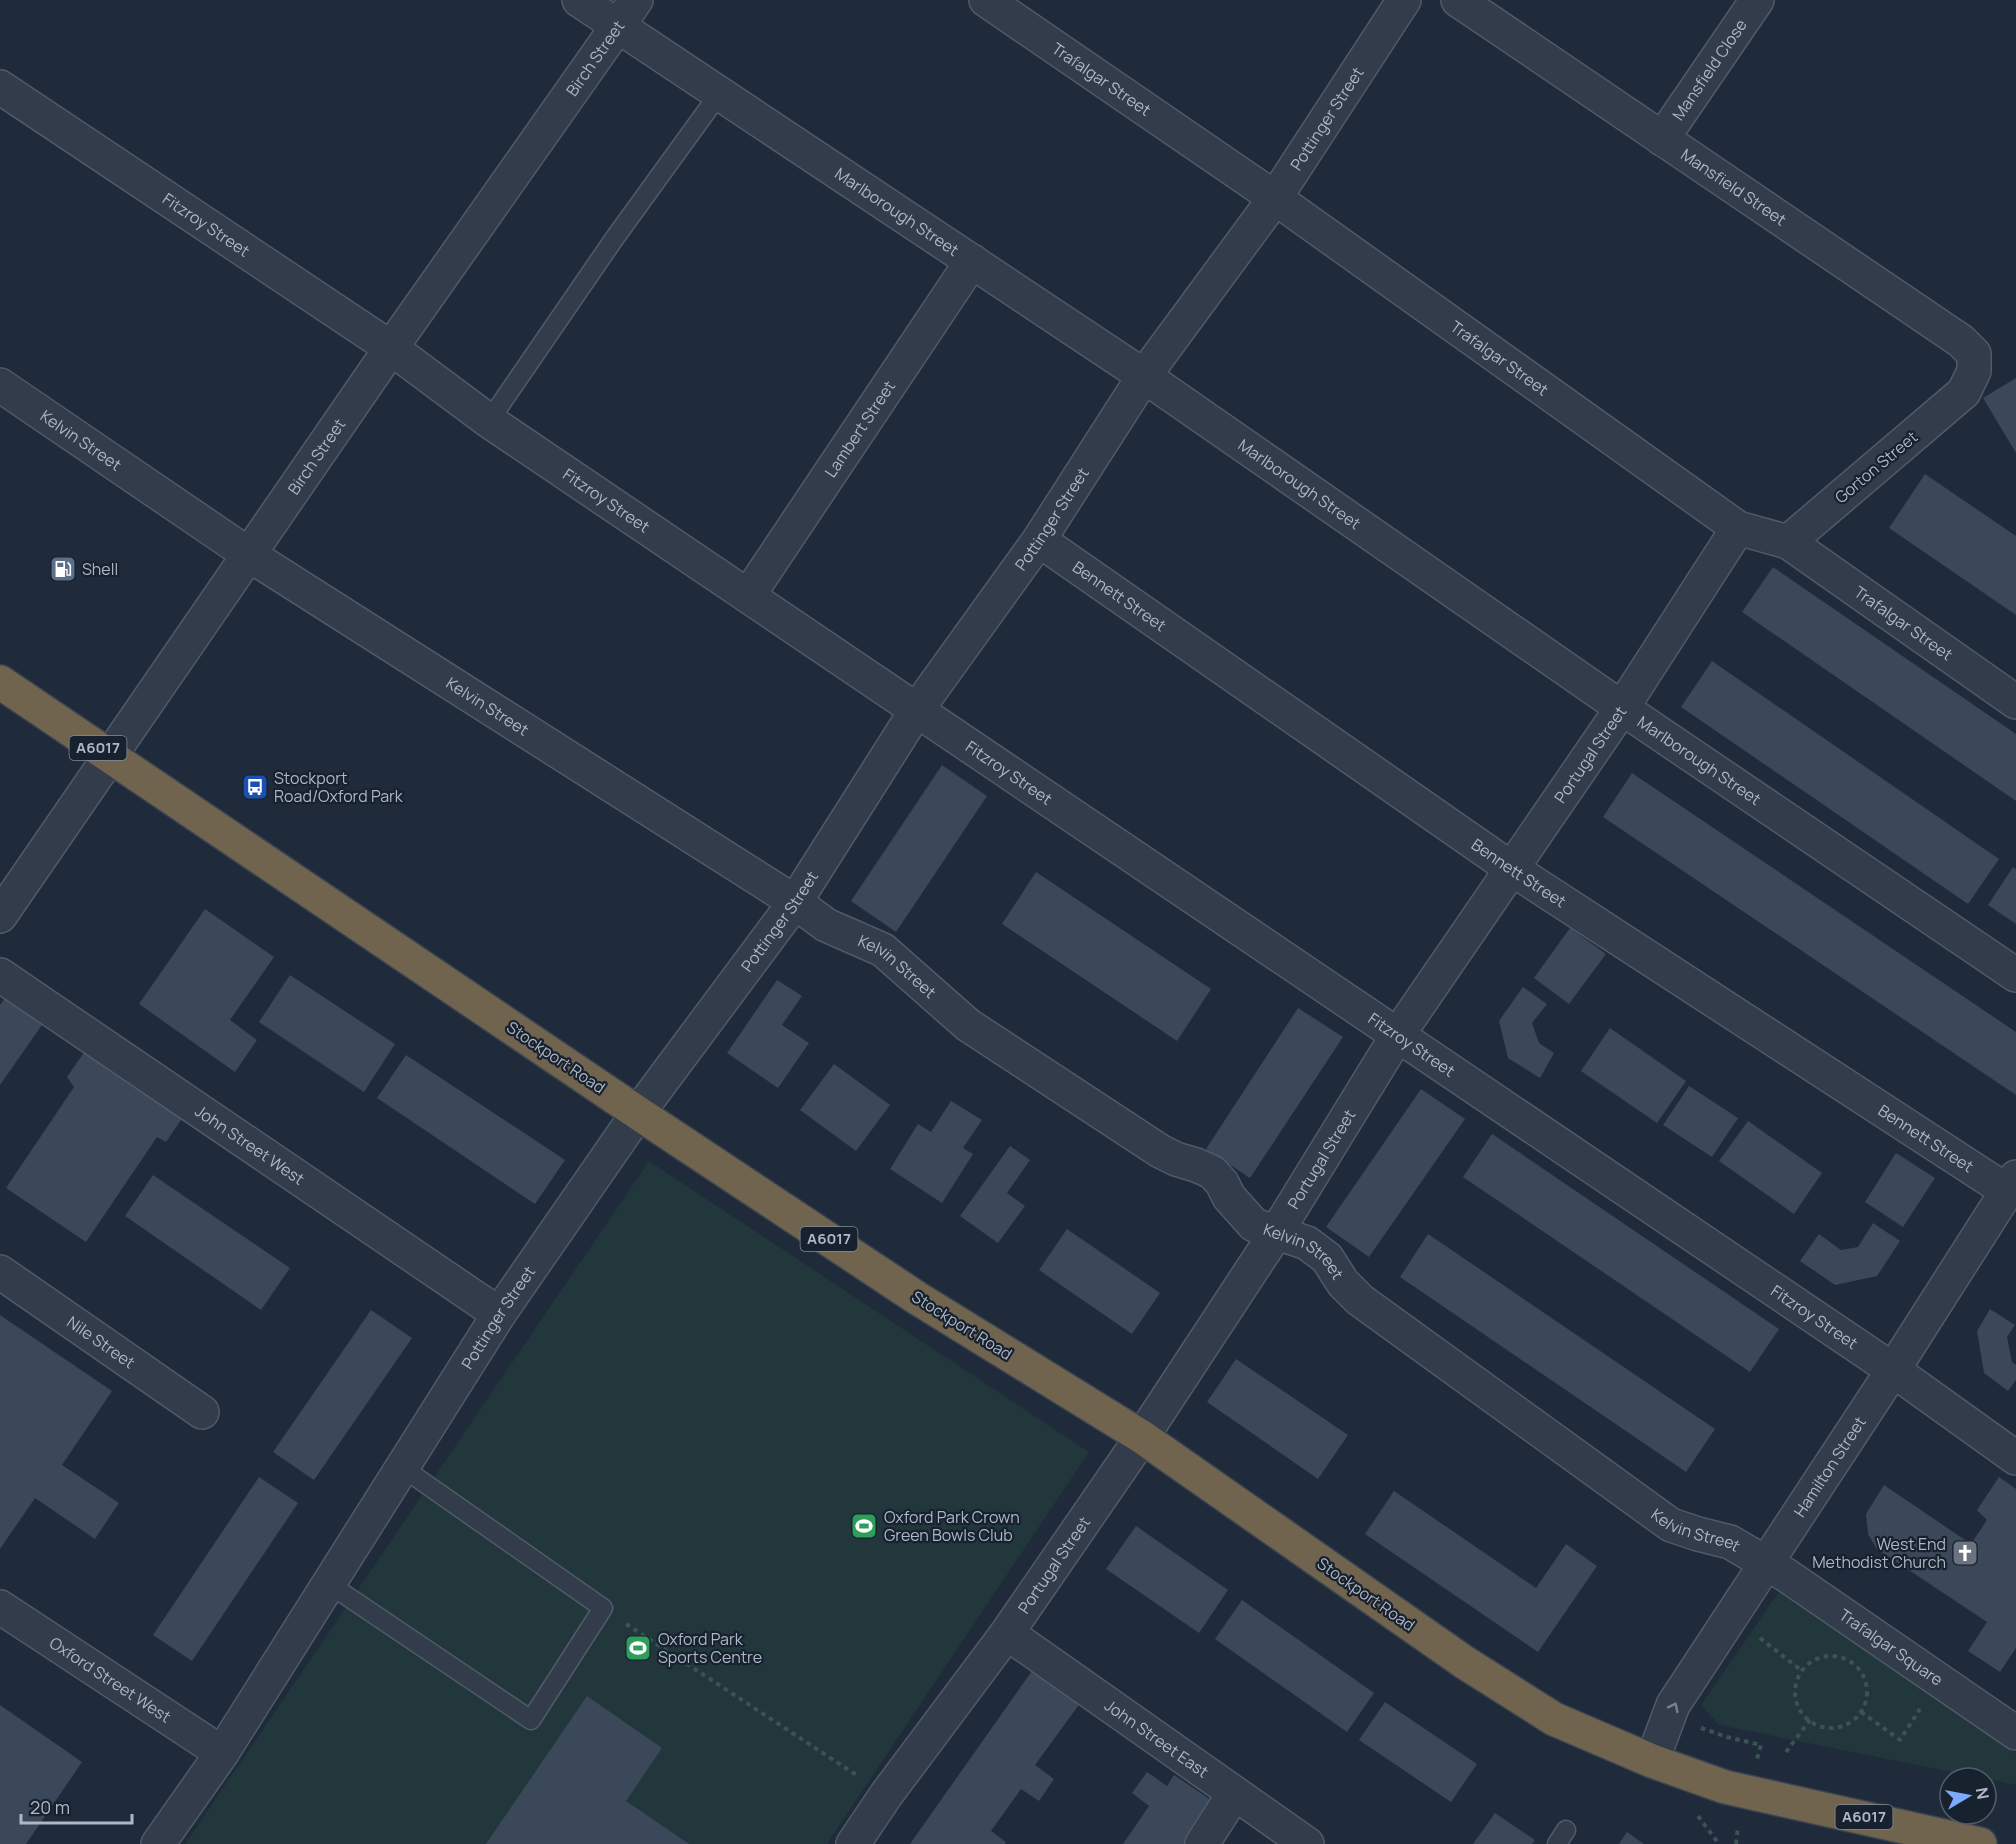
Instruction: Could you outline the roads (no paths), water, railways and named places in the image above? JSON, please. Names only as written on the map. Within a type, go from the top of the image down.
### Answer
[{"type":"highway","name":"Stockport Road","points":[[0,682],[638,1113],[917,1298],[1142,1437],[1464,1662],[1554,1719],[1652,1761],[1725,1787],[1980,1844]]},
{"type":"street","name":"Marlborough Street","points":[[579,0],[1144,376],[1622,708],[2016,975]]},
{"type":"street","name":"Birch Street","points":[[0,916],[391,348],[636,0]]},
{"type":"street","name":"Trafalgar Street","points":[[986,0],[1275,198],[1738,528],[1788,542],[2016,702]]},
{"type":"street","name":"Pottinger Street","points":[[158,1844],[222,1753],[499,1314],[638,1113],[795,902],[916,711],[1039,540],[1144,376],[1275,198],[1404,0]]},
{"type":"street","name":"Mansfield Street","points":[[1458,0],[1961,341],[1974,354],[1974,371],[1964,392]]},
{"type":"street","name":"Mansfield Close","points":[[1662,139],[1757,0]]},
{"type":"street","name":"Fitzroy Street","points":[[0,87],[391,348],[489,421],[1893,1370],[2016,1458]]},
{"type":"street","name":"Lambert Street","points":[[748,596],[972,261]]},
{"type":"street","name":"Kelvin Street","points":[[0,385],[248,554],[795,902],[826,925],[883,950],[968,1025],[1151,1144],[1176,1159],[1196,1164],[1212,1172],[1222,1183],[1229,1197],[1254,1225],[1307,1243],[1327,1258],[1343,1283],[1360,1300],[1671,1525],[1730,1542],[1766,1564]]},
{"type":"street","name":"Gorton Street","points":[[1788,542],[1964,392]]},
{"type":"street","name":"Portugal Street","points":[[853,1844],[886,1795],[1007,1633],[1142,1437],[1276,1233],[1397,1036],[1622,708],[1738,528]]},
{"type":"street","name":"Bennett Street","points":[[1039,540],[1512,869],[2012,1184]]},
{"type":"street","name":"John Street West","points":[[0,975],[499,1314]]},
{"type":"street","name":"Hamilton Street","points":[[1652,1761],[1674,1705],[2012,1184]]},
{"type":"street","name":"Nile Street","points":[[0,1272],[202,1412]]},
{"type":"street","name":"Trafalgar Square","points":[[1766,1564],[1786,1575],[2016,1733]]},
{"type":"street","name":"Oxford Street West","points":[[0,1607],[222,1753]]},
{"type":"street","name":"John Street East","points":[[1007,1633],[1307,1844]]},
{"type":"street","points":[[1202,1844],[1234,1794]]},
{"type":"lane","points":[[489,421],[614,239],[719,94]]},
{"type":"lane","points":[[329,1584],[531,1720],[603,1608],[403,1468]]},
{"type":"place","name":"Shell","points":[[63,569]]},
{"type":"place","name":"Stockport Road/Oxford Park","points":[[255,787]]},
{"type":"place","name":"Oxford Park Crown Green Bowls Club","points":[[864,1526]]},
{"type":"place","name":"West End Methodist Church","points":[[1965,1553]]},
{"type":"place","name":"Oxford Park Sports Centre","points":[[638,1648]]}]
